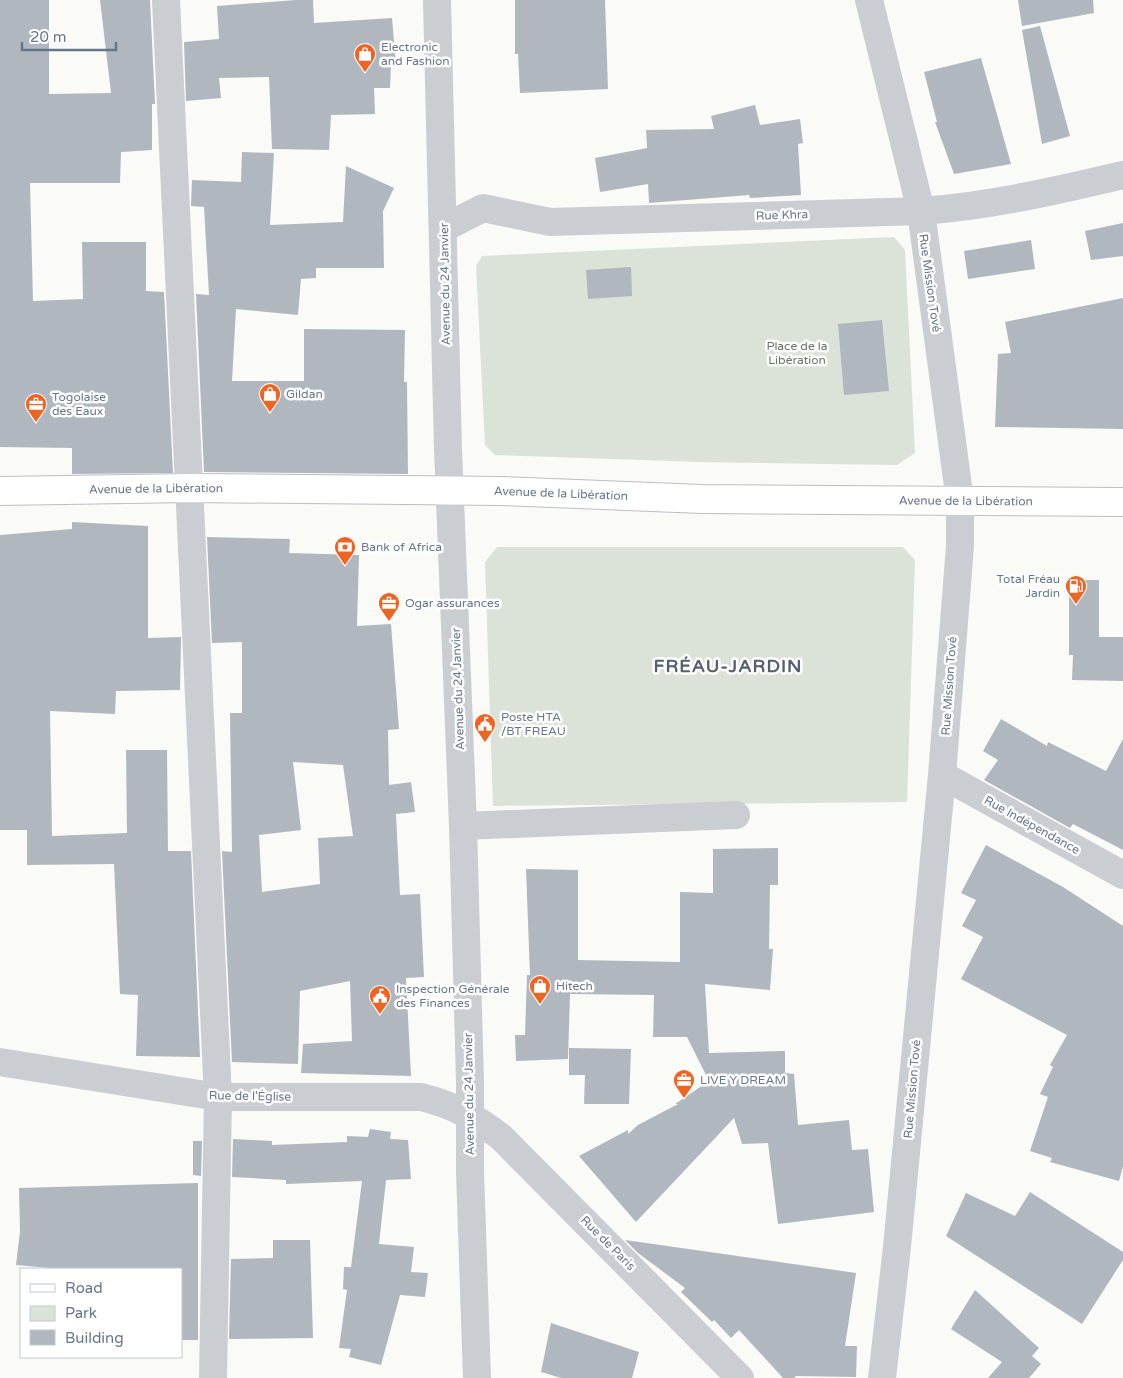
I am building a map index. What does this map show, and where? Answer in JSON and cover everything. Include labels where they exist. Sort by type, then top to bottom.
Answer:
[{"type":"main road","name":"Avenue de la Libération","points":[[0,490],[190,488],[450,490],[702,499],[1123,502]]},
{"type":"street","points":[[166,0],[218,1097],[213,1378]]},
{"type":"street","name":"Avenue du 24 Janvier","points":[[437,0],[450,490],[463,826],[477,1378]]},
{"type":"street","name":"Rue Mission Tové","points":[[869,0],[920,211],[960,501],[960,546],[942,775],[897,1247],[882,1378]]},
{"type":"street","name":"Rue Khra","points":[[444,228],[483,208],[550,222],[967,208],[1016,200],[1123,175]]},
{"type":"street","name":"Rue Indépendance","points":[[942,775],[1123,875]]},
{"type":"street","points":[[463,826],[736,815]]},
{"type":"street","name":"Rue de l'Église","points":[[0,1062],[218,1097],[421,1097],[446,1103],[470,1114]]},
{"type":"street","name":"Rue de Paris","points":[[470,1114],[501,1137],[740,1378]]},
{"type":"green space","name":"Place de la Libération","points":[[894,237],[905,250],[915,453],[897,465],[701,462],[495,455],[485,445],[476,266],[482,256]]},
{"type":"green space","points":[[497,547],[903,547],[915,560],[907,802],[493,806],[485,562]]},
{"type":"building","points":[[0,0],[49,0],[49,94],[111,93],[100,0],[150,0],[155,104],[152,104],[152,150],[121,152],[120,183],[30,183],[33,301],[83,299],[82,242],[146,242],[146,291],[164,292],[173,473],[72,474],[72,448],[0,447]]},
{"type":"building","points":[[313,0],[314,23],[392,18],[396,65],[391,65],[390,88],[374,88],[375,114],[331,115],[329,150],[272,149],[269,77],[219,78],[221,98],[186,101],[184,42],[219,39],[217,6]]},
{"type":"building","points":[[515,0],[605,0],[608,89],[520,93],[518,54],[515,54]]},
{"type":"building","points":[[1018,0],[1093,0],[1094,13],[1022,26]]},
{"type":"building","points":[[1040,26],[1070,136],[1042,144],[1022,30]]},
{"type":"building","points":[[981,58],[1011,164],[954,174],[935,122],[937,122],[924,72]]},
{"type":"building","points":[[755,105],[760,125],[800,119],[803,143],[798,144],[801,195],[750,198],[749,195],[649,203],[648,184],[600,192],[595,158],[647,148],[646,130],[714,129],[711,116]]},
{"type":"building","points":[[242,152],[274,153],[270,225],[343,222],[346,166],[394,188],[383,211],[384,268],[316,268],[316,278],[301,279],[298,315],[236,309],[232,381],[304,381],[304,329],[405,330],[404,382],[407,382],[408,474],[204,472],[196,294],[209,295],[204,207],[191,206],[192,180],[241,182]]},
{"type":"building","points":[[1123,223],[1123,256],[1091,260],[1085,231]]},
{"type":"building","points":[[1031,240],[1035,269],[968,279],[964,251]]},
{"type":"building","points":[[631,267],[632,296],[588,299],[586,270]]},
{"type":"building","points":[[1123,298],[1123,429],[995,427],[998,354],[1011,353],[1005,322]]},
{"type":"building","points":[[882,320],[889,391],[844,395],[838,324]]},
{"type":"building","points":[[72,522],[148,526],[148,638],[181,637],[180,690],[116,691],[115,714],[50,711],[52,836],[127,833],[126,750],[167,750],[168,851],[191,851],[200,1057],[136,1056],[138,995],[120,994],[114,864],[27,865],[27,830],[0,830],[0,535],[72,529]]},
{"type":"building","points":[[207,537],[290,539],[289,553],[359,555],[357,626],[391,624],[399,729],[388,730],[389,785],[411,782],[415,812],[396,814],[400,895],[420,894],[424,977],[406,978],[411,1076],[301,1073],[303,1044],[352,1041],[350,981],[300,991],[298,1064],[232,1062],[222,851],[232,852],[230,713],[242,713],[242,642],[212,643]],"holes":[[[293,762],[343,765],[353,836],[318,838],[320,884],[262,892],[259,835],[301,830]]]},
{"type":"building","points":[[1069,580],[1099,580],[1099,637],[1123,637],[1123,681],[1072,680],[1073,655],[1069,655]]},
{"type":"building","points":[[1001,719],[1047,746],[1048,742],[1106,771],[1123,739],[1123,850],[1073,824],[1070,828],[984,780],[998,760],[983,751]]},
{"type":"building","points":[[986,845],[1063,887],[1123,926],[1123,1166],[1119,1181],[1050,1162],[1052,1158],[1030,1151],[1048,1097],[1040,1094],[1053,1067],[1050,1065],[1067,1035],[961,979],[983,937],[962,926],[976,900],[961,893]]},
{"type":"building","points":[[778,848],[778,885],[770,885],[769,949],[773,949],[770,990],[705,984],[709,1053],[785,1051],[785,1073],[794,1074],[798,1125],[849,1120],[852,1150],[868,1149],[874,1212],[778,1224],[768,1143],[742,1144],[734,1118],[636,1222],[579,1156],[628,1130],[628,1134],[638,1125],[678,1104],[675,1104],[709,1081],[687,1037],[653,1037],[654,995],[570,994],[568,1059],[516,1061],[515,1035],[525,1035],[527,975],[530,975],[526,869],[578,870],[578,960],[680,962],[680,892],[713,893],[713,849]]},
{"type":"building","points":[[569,1048],[631,1049],[629,1104],[584,1104],[585,1075],[569,1075]]},
{"type":"building","points":[[370,1129],[391,1132],[390,1139],[408,1140],[411,1179],[386,1180],[379,1244],[414,1247],[411,1272],[428,1273],[425,1297],[400,1295],[381,1365],[349,1357],[351,1349],[339,1348],[347,1290],[343,1289],[344,1267],[351,1267],[362,1181],[286,1184],[286,1180],[232,1177],[233,1139],[272,1141],[272,1145],[347,1142],[347,1136],[368,1137]]},
{"type":"building","points":[[193,1141],[202,1141],[201,1176],[193,1175]]},
{"type":"building","points":[[198,1183],[198,1340],[182,1340],[182,1268],[50,1268],[16,1265],[20,1231],[19,1188]]},
{"type":"building","points":[[1030,1192],[1123,1252],[1123,1260],[1082,1324],[946,1236],[966,1193],[1015,1216]]},
{"type":"building","points":[[273,1240],[310,1240],[313,1338],[229,1339],[231,1259],[273,1258]]},
{"type":"building","points":[[625,1240],[856,1273],[845,1346],[857,1346],[856,1377],[796,1376],[794,1378],[783,1378],[739,1330],[731,1338],[714,1320],[712,1322],[681,1292],[685,1288],[638,1253]]},
{"type":"building","points":[[975,1290],[1039,1348],[1032,1356],[1041,1364],[1029,1378],[988,1378],[1002,1362],[951,1329]]},
{"type":"building","points":[[551,1323],[639,1352],[632,1378],[561,1378],[541,1372]]},
{"type":"place","name":"Electronic and Fashion","points":[[365,73]]},
{"type":"place","name":"Gildan","points":[[270,413]]},
{"type":"place","name":"Togolaise des Eaux","points":[[36,423]]},
{"type":"place","name":"Bank of Africa","points":[[345,566]]},
{"type":"place","name":"Total Fréau Jardin","points":[[1076,605]]},
{"type":"place","name":"Ogar assurances","points":[[389,622]]},
{"type":"place","name":"Poste HTA /BT FREAU","points":[[485,743]]},
{"type":"place","name":"Hitech","points":[[540,1005]]},
{"type":"place","name":"Inspection Générale des Finances","points":[[380,1015]]},
{"type":"place","name":"LIVE Y DREAM","points":[[684,1099]]},
{"type":"district","name":"FRÉAU-JARDIN","points":[[728,666]]}]
